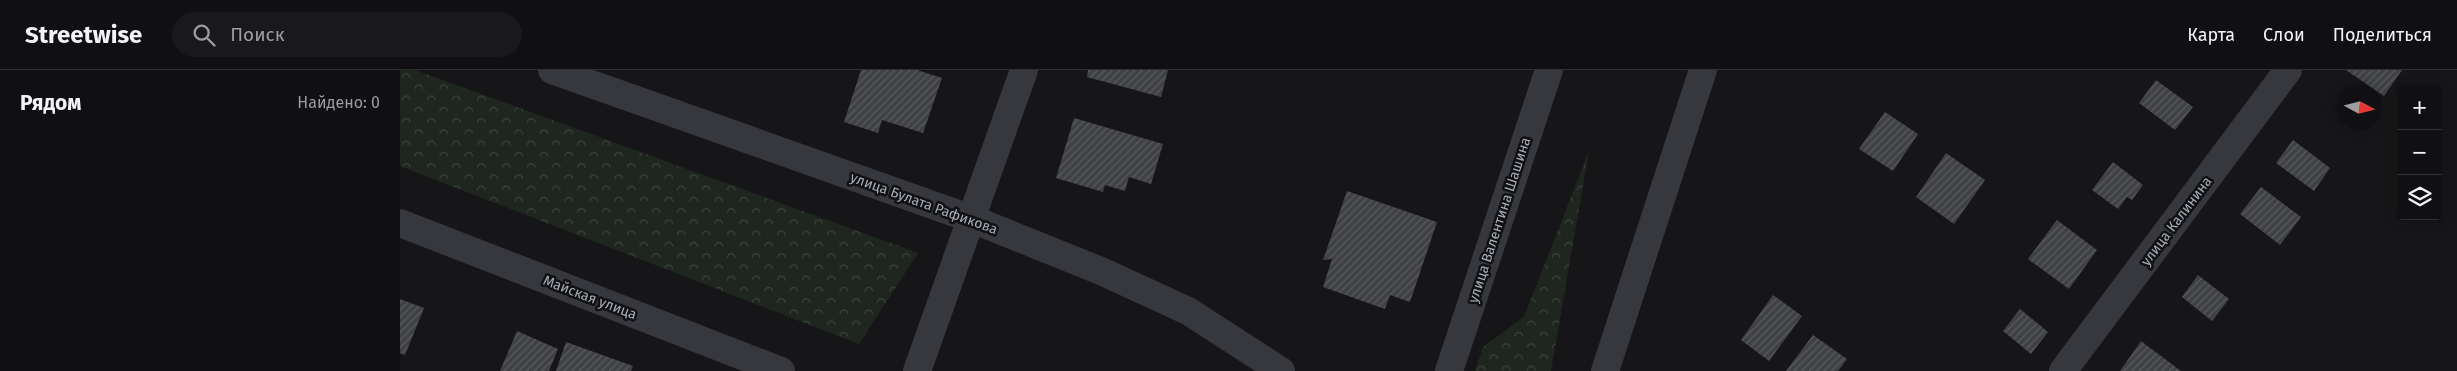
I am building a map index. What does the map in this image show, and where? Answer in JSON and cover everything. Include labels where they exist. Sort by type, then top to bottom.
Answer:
[{"type":"street","name":"улица Булата Рафикова","points":[[552,70],[972,219],[1101,271],[1188,311],[1280,371]]},
{"type":"street","points":[[917,371],[1024,70]]},
{"type":"street","name":"улица Валентина Шашина","points":[[1449,371],[1549,70]]},
{"type":"street","points":[[1605,371],[1703,70]]},
{"type":"street","name":"улица Калинина","points":[[2063,371],[2288,70]]},
{"type":"street","name":"Майская улица","points":[[400,223],[781,371]]},
{"type":"green space","points":[[400,70],[415,70],[918,253],[859,344],[400,166]]},
{"type":"green space","points":[[1589,151],[1551,371],[1475,371],[1483,347],[1524,317]]},
{"type":"building","points":[[861,70],[917,70],[942,78],[923,133],[882,120],[878,133],[844,122]]},
{"type":"building","points":[[1088,70],[1168,70],[1161,97],[1087,77]]},
{"type":"building","points":[[2346,70],[2402,70],[2384,96],[2382,95],[2382,85],[2368,85]]},
{"type":"building","points":[[2156,80],[2193,107],[2175,130],[2139,103]]},
{"type":"building","points":[[1885,112],[1918,134],[1893,171],[1859,149]]},
{"type":"building","points":[[1074,118],[1163,144],[1151,184],[1129,177],[1125,191],[1105,185],[1103,192],[1056,178]]},
{"type":"building","points":[[2293,140],[2330,168],[2314,191],[2276,163]]},
{"type":"building","points":[[1946,153],[1985,180],[1954,224],[1916,197]]},
{"type":"building","points":[[2113,162],[2143,185],[2132,200],[2127,197],[2118,209],[2092,190]]},
{"type":"building","points":[[2261,187],[2301,217],[2280,245],[2240,214]]},
{"type":"building","points":[[1347,191],[1437,222],[1410,302],[1390,295],[1385,309],[1323,287],[1332,259],[1323,260]]},
{"type":"building","points":[[2057,220],[2097,250],[2069,289],[2028,259]]},
{"type":"building","points":[[2198,275],[2229,299],[2212,321],[2182,297]]},
{"type":"building","points":[[1773,295],[1802,316],[1769,361],[1741,340]]},
{"type":"building","points":[[400,299],[424,308],[405,355],[400,353]]},
{"type":"building","points":[[2020,309],[2048,332],[2031,354],[2003,331]]},
{"type":"building","points":[[517,331],[558,349],[549,371],[500,371]]},
{"type":"building","points":[[1813,335],[1847,359],[1838,371],[1786,371]]},
{"type":"building","points":[[2141,341],[2181,371],[2120,371]]},
{"type":"building","points":[[566,342],[633,366],[631,371],[556,371]]}]
